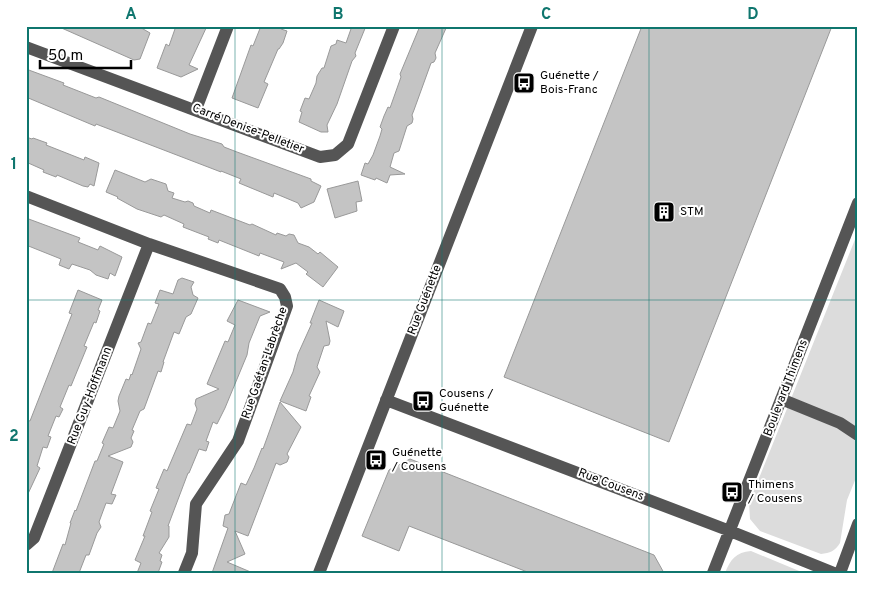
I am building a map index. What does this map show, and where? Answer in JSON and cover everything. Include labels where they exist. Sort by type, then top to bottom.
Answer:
[{"type":"street","points":[[196,109],[228,26]]},
{"type":"street","name":"Carré Denise-Pelletier","points":[[26,46],[320,157],[335,156],[348,144],[394,26]]},
{"type":"street","name":"Rue Guénette","points":[[319,573],[532,26]]},
{"type":"street","name":"Rue Gaétan-Labrèche","points":[[26,196],[149,244],[280,289],[285,297],[287,306],[238,442],[196,504],[193,546],[184,573]]},
{"type":"street","name":"Boulevard Thimens","points":[[713,573],[858,203]]},
{"type":"street","name":"Rue Guy-Hoffmann","points":[[26,545],[34,538],[149,244]]},
{"type":"street","points":[[781,399],[840,423],[858,435]]},
{"type":"street","name":"Rue Cousens","points":[[386,400],[730,531],[834,573]]},
{"type":"street","points":[[840,573],[858,524]]},
{"type":"shaded area","points":[[858,232],[858,473],[847,500],[840,543],[832,551],[821,554],[760,531],[750,519],[749,503]]},
{"type":"shaded area","points":[[751,551],[804,573],[725,573],[734,558],[741,553]]},
{"type":"building","points":[[57,26],[138,26],[150,33],[140,59],[134,60]]},
{"type":"building","points":[[176,26],[207,26],[189,65],[198,69],[181,77],[157,68],[166,44],[169,46]]},
{"type":"building","points":[[261,26],[283,26],[281,29],[287,31],[264,82],[268,84],[258,108],[232,98],[251,45],[253,46]]},
{"type":"building","points":[[352,26],[366,26],[355,53],[356,56],[352,61],[337,104],[327,125],[328,132],[321,132],[299,122],[302,112],[300,111],[305,98],[309,99],[317,76],[322,68],[324,68],[331,46],[336,44],[337,40],[346,43]]},
{"type":"building","points":[[420,26],[447,26],[412,115],[412,123],[407,126],[399,151],[394,153],[390,167],[405,174],[390,175],[387,183],[376,178],[375,180],[361,175],[365,163],[368,164],[373,155],[382,129],[380,127],[384,116],[388,107],[390,108],[401,77],[400,74]]},
{"type":"building","name":"STM","points":[[642,26],[832,26],[669,442],[504,377]]},
{"type":"building","points":[[26,69],[64,83],[63,85],[96,98],[99,97],[190,134],[222,144],[224,147],[311,179],[311,181],[321,186],[314,202],[301,208],[298,203],[274,193],[273,197],[239,183],[241,179],[96,124],[95,126],[26,97]]},
{"type":"building","points":[[26,137],[47,143],[46,145],[84,160],[85,157],[99,163],[94,186],[90,184],[88,187],[83,186],[57,175],[56,177],[26,162]]},
{"type":"building","points":[[115,170],[145,182],[151,179],[166,184],[168,191],[174,193],[172,198],[185,202],[188,201],[193,203],[194,206],[210,213],[211,210],[250,225],[252,224],[276,235],[277,233],[286,236],[289,234],[294,235],[298,243],[309,247],[318,254],[320,252],[338,267],[323,287],[306,274],[308,272],[296,263],[281,269],[284,262],[260,253],[259,256],[219,240],[218,243],[208,239],[209,237],[183,227],[184,224],[164,215],[161,217],[137,209],[106,192]]},
{"type":"building","points":[[358,181],[362,201],[356,202],[357,211],[335,218],[327,189]]},
{"type":"building","points":[[26,218],[80,238],[78,242],[98,250],[100,246],[122,257],[115,276],[110,273],[108,279],[72,264],[69,269],[59,265],[61,259],[26,245]]},
{"type":"building","points":[[182,278],[194,282],[191,287],[193,295],[198,298],[191,314],[186,317],[179,334],[174,332],[161,372],[158,371],[144,409],[140,411],[132,430],[134,431],[131,438],[133,442],[131,447],[108,456],[123,462],[111,494],[116,495],[112,504],[106,503],[99,522],[101,527],[79,573],[52,573],[63,544],[65,545],[75,510],[104,444],[102,443],[109,427],[113,428],[120,411],[119,396],[126,379],[129,380],[132,375],[141,349],[138,343],[141,342],[148,323],[151,324],[159,304],[155,303],[160,290],[173,294],[178,280]]},
{"type":"building","points":[[78,290],[102,300],[98,310],[100,311],[84,346],[87,347],[71,386],[69,385],[60,407],[63,409],[59,417],[56,416],[48,436],[51,437],[47,448],[43,447],[37,466],[40,468],[26,498],[26,420],[30,421],[72,314],[69,313]]},
{"type":"building","points":[[238,300],[270,312],[260,316],[249,343],[247,355],[225,408],[217,424],[213,422],[206,441],[209,442],[206,451],[199,449],[188,473],[168,526],[169,537],[159,553],[162,555],[160,561],[162,562],[158,573],[137,573],[141,563],[135,560],[145,536],[143,536],[152,512],[150,511],[159,489],[156,488],[164,469],[167,471],[187,424],[191,425],[197,409],[196,399],[219,389],[207,384],[225,341],[228,342],[235,325],[227,321]]},
{"type":"building","points":[[319,300],[344,311],[338,327],[326,321],[330,341],[329,345],[324,346],[317,367],[320,372],[309,396],[311,397],[306,411],[280,401],[312,323],[310,323]]},
{"type":"building","points":[[280,402],[301,427],[287,454],[289,457],[287,462],[280,465],[276,463],[248,536],[235,531],[245,554],[227,562],[253,573],[212,573],[228,528],[223,526],[225,515],[229,514],[241,483],[246,485],[263,449]]},
{"type":"building","points":[[410,459],[654,555],[664,573],[530,573],[409,526],[399,551],[362,536],[389,470]]},
{"type":"place","name":"Guénette / Bois-Franc","points":[[524,83]]},
{"type":"place","name":"STM","points":[[664,212]]},
{"type":"place","name":"Cousens / Guénette","points":[[423,401]]},
{"type":"place","name":"Guénette / Cousens","points":[[376,460]]},
{"type":"place","name":"Thimens / Cousens","points":[[732,492]]}]
